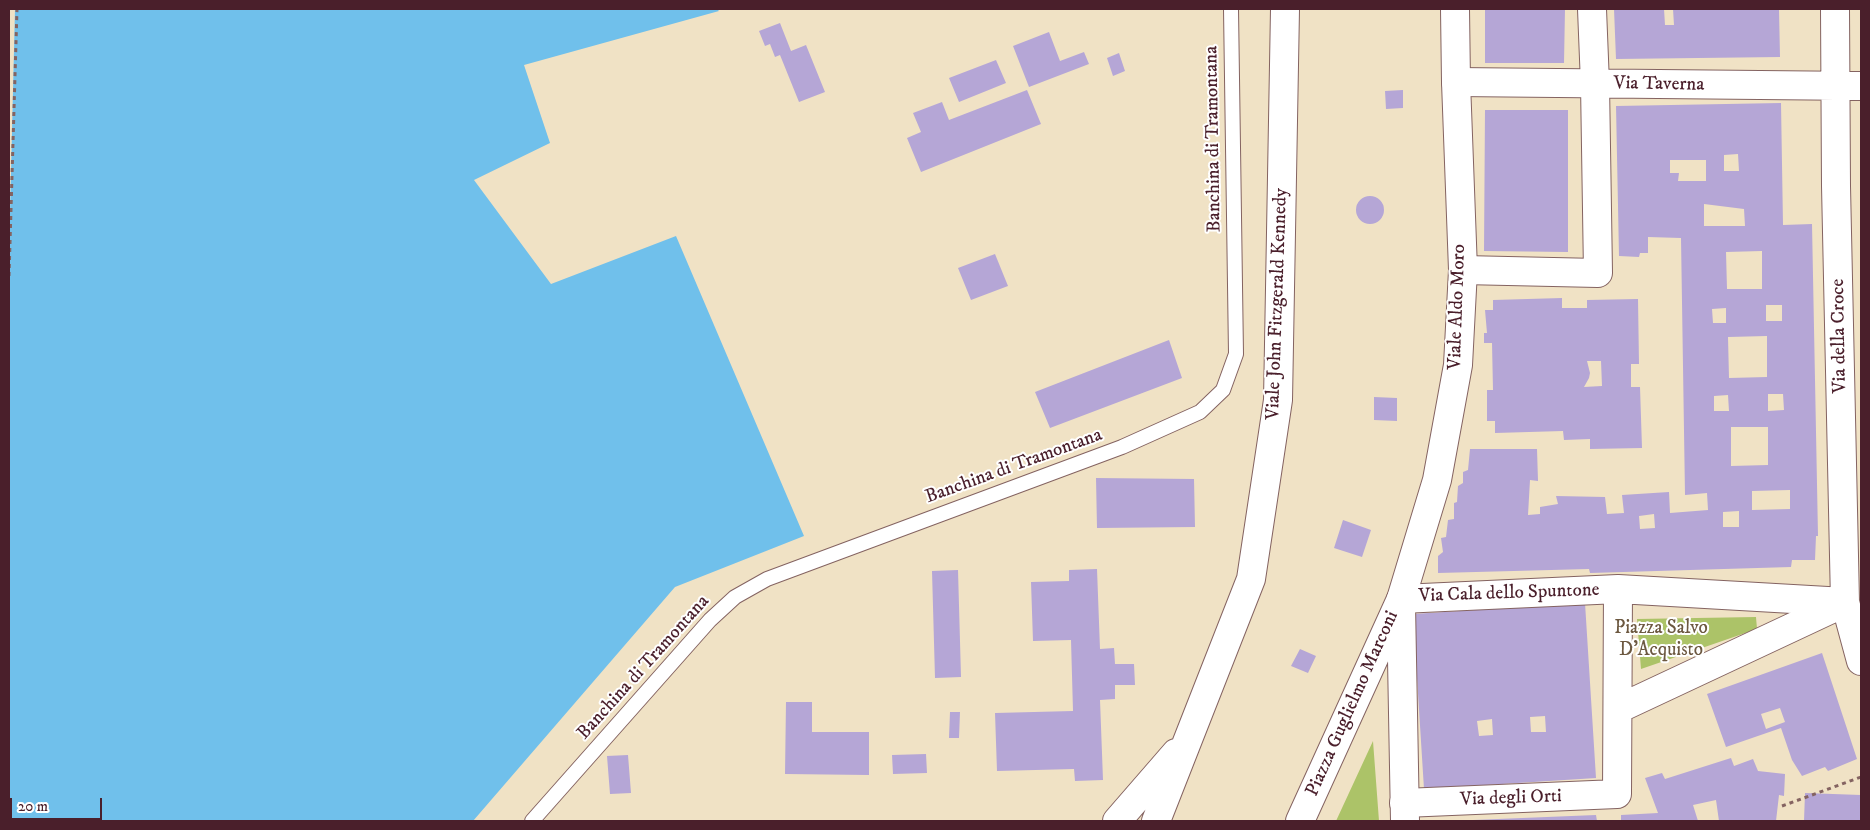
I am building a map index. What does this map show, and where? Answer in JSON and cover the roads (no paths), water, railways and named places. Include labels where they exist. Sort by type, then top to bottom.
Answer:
[{"type":"street","name":"Viale John Fitzgerald Kennedy","points":[[1190,736],[1251,579],[1278,400],[1285,9]]},
{"type":"street","name":"Viale Aldo Moro","points":[[1401,599],[1437,480],[1458,365],[1463,270],[1455,9]]},
{"type":"street","points":[[1463,270],[1598,274],[1592,9]]},
{"type":"street","name":"Via della Croce","points":[[1835,9],[1848,86],[1845,602],[1861,661]]},
{"type":"street","name":"Via Taverna","points":[[1456,82],[1848,86]]},
{"type":"street","points":[[1618,590],[1845,602],[1618,710],[1618,590]]},
{"type":"street","name":"Via Cala dello Spuntone","points":[[1401,599],[1618,590]]},
{"type":"street","name":"Piazza Guglielmo Marconi","points":[[1401,599],[1405,812]]},
{"type":"street","name":"Piazza Guglielmo Marconi","points":[[1300,821],[1401,599]]},
{"type":"street","name":"Via degli Orti","points":[[1405,812],[1617,794],[1618,710]]},
{"type":"street","points":[[1117,821],[1190,736]]},
{"type":"street","points":[[1156,821],[1190,736]]},
{"type":"lane","name":"Banchina di Tramontana","points":[[532,821],[710,620],[734,597],[767,579],[1122,447],[1200,412],[1223,390],[1236,354],[1231,9]]},
{"type":"water","points":[[15,9],[717,9],[719,11],[524,65],[550,143],[474,180],[551,284],[676,236],[804,536],[675,587],[473,821],[9,821],[9,254]]},
{"type":"park label","name":"Piazza Salvo D'Acquisto","points":[[1661,640]]}]
